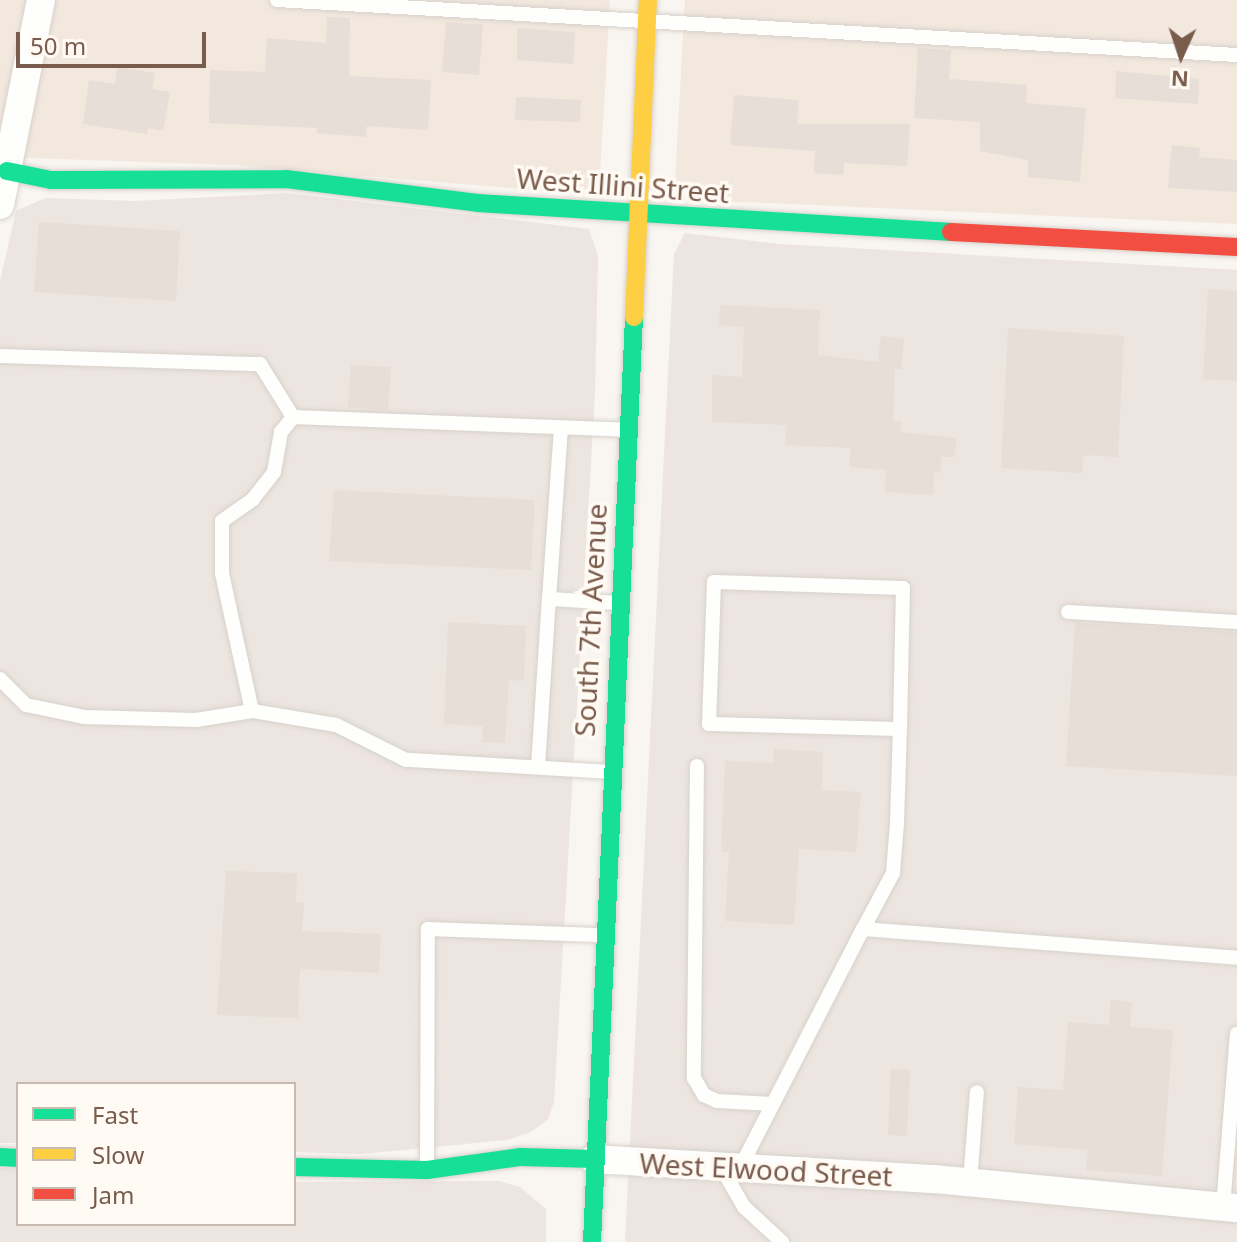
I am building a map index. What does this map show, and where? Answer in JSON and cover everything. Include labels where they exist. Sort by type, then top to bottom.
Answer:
[{"type":"street","points":[[0,205],[41,0]]},
{"type":"street","name":"South 7th Avenue","points":[[592,1242],[648,0]]},
{"type":"street","name":"West Illini Street","points":[[7,171],[51,180],[286,179],[478,203],[638,215],[1237,247]]},
{"type":"street","name":"West Elwood Street","points":[[296,1167],[427,1170],[521,1157],[594,1159],[970,1182],[1230,1207]]},
{"type":"lane","points":[[277,0],[1237,55]]},
{"type":"lane","points":[[0,356],[260,364],[293,417]]},
{"type":"lane","points":[[293,417],[627,430]]},
{"type":"lane","points":[[252,711],[222,573],[222,521],[253,499],[274,472],[281,432],[293,417]]},
{"type":"lane","points":[[538,767],[561,428]]},
{"type":"lane","points":[[782,1242],[744,1207],[731,1167],[773,1104],[893,873],[900,729],[903,588],[714,582],[709,724],[900,729]]},
{"type":"lane","points":[[549,599],[619,603]]},
{"type":"lane","points":[[1068,612],[1237,622]]},
{"type":"lane","points":[[0,679],[26,705],[84,717],[196,720],[252,711],[336,725],[406,760],[611,772]]},
{"type":"lane","points":[[697,766],[694,1078],[704,1095],[717,1101],[773,1104]]},
{"type":"lane","points":[[427,1170],[428,929],[604,935]]},
{"type":"lane","points":[[863,929],[1237,958]]},
{"type":"lane","points":[[1230,1207],[1237,1034]]},
{"type":"lane","points":[[970,1182],[977,1092]]},
{"type":"shaded area","points":[[0,0],[610,0],[600,176],[594,187],[570,193],[232,165],[0,157]]},
{"type":"shaded area","points":[[685,0],[1237,0],[1237,224],[698,200],[675,181]]},
{"type":"shaded area","points":[[287,193],[589,229],[598,256],[595,393],[554,1102],[548,1119],[531,1132],[507,1140],[361,1154],[296,1152],[296,1082],[16,1082],[16,1143],[0,1143],[0,281],[16,211],[45,198],[135,201]]},
{"type":"shaded area","points":[[685,233],[780,244],[1237,270],[1237,1242],[625,1242],[674,254]]},
{"type":"shaded area","points":[[0,1168],[16,1169],[16,1226],[296,1226],[296,1182],[499,1181],[520,1187],[546,1209],[546,1242],[0,1242]]},
{"type":"building","points":[[327,17],[350,18],[349,76],[431,80],[428,130],[367,126],[366,137],[316,133],[317,128],[209,123],[210,70],[265,72],[267,38],[326,43]]},
{"type":"building","points":[[446,22],[483,25],[479,75],[442,72]]},
{"type":"building","points":[[517,28],[575,32],[573,64],[517,60]]},
{"type":"building","points":[[918,48],[951,50],[949,79],[1027,85],[1026,103],[1086,108],[1080,182],[1028,177],[1028,160],[980,151],[980,122],[914,118]]},
{"type":"building","points":[[117,67],[155,73],[152,89],[170,92],[163,131],[148,128],[147,134],[83,124],[89,80],[115,84]]},
{"type":"building","points":[[1116,71],[1199,79],[1198,104],[1115,98]]},
{"type":"building","points":[[734,95],[799,100],[797,124],[910,124],[907,166],[844,163],[843,175],[814,173],[815,151],[730,145]]},
{"type":"building","points":[[516,97],[581,100],[580,122],[515,120]]},
{"type":"building","points":[[1172,145],[1200,148],[1199,157],[1237,160],[1237,192],[1168,188]]},
{"type":"building","points":[[39,222],[180,231],[176,301],[34,292]]},
{"type":"building","points":[[1208,289],[1237,291],[1237,381],[1203,379]]},
{"type":"building","points":[[720,305],[820,310],[818,355],[878,362],[881,336],[904,339],[901,369],[895,369],[893,421],[901,421],[901,432],[956,438],[955,457],[941,457],[941,472],[934,473],[933,495],[885,492],[886,470],[849,467],[851,448],[785,445],[787,425],[712,422],[712,375],[742,377],[744,327],[719,325]]},
{"type":"building","points":[[1008,328],[1124,336],[1118,457],[1084,455],[1082,473],[1001,468]]},
{"type":"building","points":[[351,365],[391,367],[388,410],[348,407]]},
{"type":"building","points":[[334,490],[535,500],[531,570],[329,561]]},
{"type":"building","points":[[448,622],[526,626],[524,681],[509,680],[505,743],[482,742],[483,726],[444,724]]},
{"type":"building","points":[[1075,623],[1237,632],[1237,776],[1066,766]]},
{"type":"building","points":[[774,749],[823,752],[822,790],[861,792],[856,852],[799,849],[794,925],[725,921],[729,852],[721,851],[725,761],[773,763]]},
{"type":"building","points":[[226,871],[297,873],[296,902],[304,903],[302,931],[381,934],[379,973],[300,969],[298,1018],[217,1015]]},
{"type":"building","points":[[1111,1000],[1132,1002],[1130,1027],[1173,1030],[1162,1176],[1086,1170],[1088,1150],[1014,1144],[1018,1087],[1063,1090],[1068,1022],[1109,1025]]},
{"type":"building","points":[[891,1069],[910,1070],[907,1136],[888,1135]]},
{"type":"traffic: fast","points":[[7,171],[51,180],[286,179],[478,203],[951,232]]},
{"type":"traffic: fast","points":[[592,1242],[634,317]]},
{"type":"traffic: fast","points":[[0,1157],[16,1158]]},
{"type":"traffic: fast","points":[[296,1167],[427,1170],[521,1157],[594,1159]]},
{"type":"traffic: slow","points":[[634,317],[648,0]]},
{"type":"traffic: jam","points":[[951,232],[1237,247]]}]
